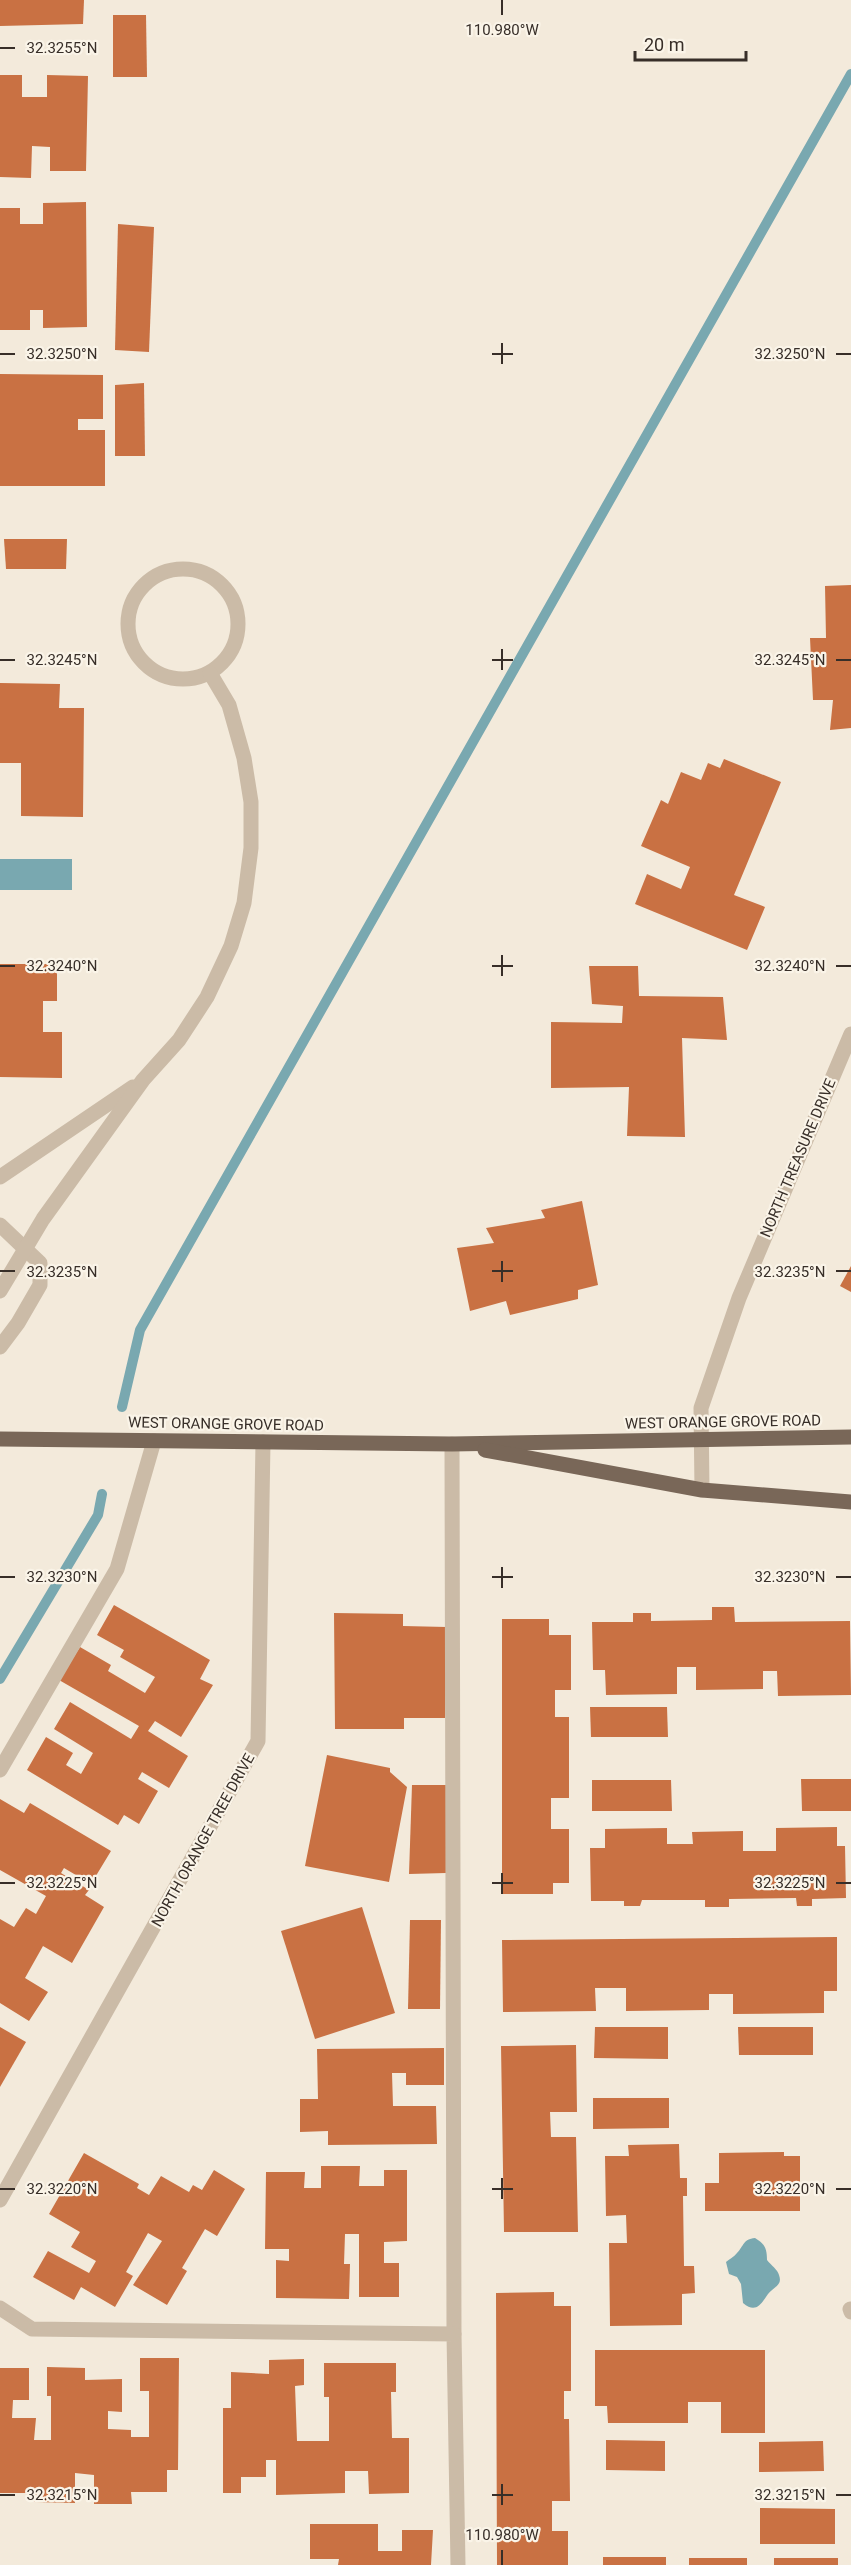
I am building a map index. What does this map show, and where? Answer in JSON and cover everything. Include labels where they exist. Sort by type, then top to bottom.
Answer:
[{"type":"main road","name":"WEST ORANGE GROVE ROAD","points":[[0,1439],[452,1444],[851,1437]]},
{"type":"main road","name":"WEST ORANGE GROVE ROAD","points":[[452,1444],[702,1490],[851,1502]]},
{"type":"street","points":[[185,568],[203,572],[218,581],[230,594],[237,611],[238,629],[234,646],[224,662],[210,673],[192,679],[174,679],[156,673],[141,662],[131,646],[127,627],[128,609],[137,592],[150,579],[167,570],[185,568]]},
{"type":"street","points":[[0,1291],[43,1219],[143,1080],[179,1040],[207,997],[231,946],[244,903],[251,848],[251,802],[244,758],[229,705],[210,673]]},
{"type":"street","name":"NORTH TREASURE DRIVE","points":[[702,1490],[701,1408],[739,1298],[851,1034]]},
{"type":"street","points":[[0,1177],[143,1080]]},
{"type":"street","points":[[0,1225],[40,1263],[40,1286],[18,1323],[0,1347]]},
{"type":"street","points":[[0,1770],[117,1569],[154,1442]]},
{"type":"street","name":"NORTH ORANGE TREE DRIVE","points":[[0,2200],[258,1741],[263,1442]]},
{"type":"street","points":[[452,1444],[454,2334],[458,2565]]},
{"type":"street","points":[[0,2308],[32,2329],[454,2334]]},
{"type":"water","points":[[0,859],[72,859],[72,890],[0,890]]},
{"type":"water","points":[[755,2238],[765,2247],[767,2260],[777,2271],[780,2282],[758,2306],[751,2308],[743,2303],[741,2284],[737,2277],[729,2274],[726,2262],[746,2241]]},
{"type":"building","points":[[0,0],[84,0],[83,24],[0,26]]},
{"type":"building","points":[[113,15],[146,15],[147,77],[113,77]]},
{"type":"building","points":[[0,75],[22,75],[22,97],[47,97],[47,75],[88,76],[86,171],[50,171],[50,147],[32,146],[31,178],[0,177]]},
{"type":"building","points":[[86,202],[87,327],[43,328],[43,310],[30,310],[30,330],[0,330],[0,208],[20,208],[20,224],[43,224],[43,203]]},
{"type":"building","points":[[118,224],[154,227],[149,352],[115,350]]},
{"type":"building","points":[[0,374],[103,375],[103,419],[78,419],[78,430],[105,430],[105,486],[0,486]]},
{"type":"building","points":[[144,383],[145,456],[115,456],[115,385]]},
{"type":"building","points":[[4,539],[67,539],[66,569],[6,569]]},
{"type":"building","points":[[851,585],[851,728],[830,730],[833,700],[813,700],[810,638],[826,638],[825,586]]},
{"type":"building","points":[[0,683],[60,684],[59,708],[84,708],[83,817],[21,816],[21,763],[0,763]]},
{"type":"building","points":[[724,759],[781,782],[734,895],[765,907],[747,950],[635,904],[647,874],[681,889],[690,867],[641,846],[661,800],[668,804],[681,772],[701,780],[708,763],[720,768]]},
{"type":"building","points":[[0,964],[57,964],[57,1001],[43,1001],[43,1032],[62,1032],[62,1078],[0,1077]]},
{"type":"building","points":[[589,966],[638,966],[639,996],[723,997],[727,1040],[682,1038],[685,1137],[627,1136],[629,1087],[551,1088],[551,1022],[622,1023],[623,1006],[592,1004]]},
{"type":"building","points":[[582,1201],[598,1285],[578,1290],[578,1299],[510,1315],[506,1301],[470,1311],[457,1248],[494,1243],[486,1228],[545,1218],[541,1210]]},
{"type":"building","points":[[851,1266],[851,1292],[840,1286]]},
{"type":"building","points":[[114,1605],[210,1660],[200,1679],[213,1685],[181,1737],[155,1721],[148,1731],[188,1756],[169,1788],[142,1772],[138,1779],[158,1791],[139,1824],[124,1815],[118,1825],[27,1770],[46,1737],[73,1753],[66,1765],[81,1774],[93,1753],[54,1729],[70,1702],[131,1739],[139,1726],[59,1680],[80,1647],[111,1665],[108,1671],[145,1693],[155,1677],[120,1657],[124,1650],[97,1635]]},
{"type":"building","points":[[712,1607],[734,1607],[735,1622],[850,1621],[851,1695],[778,1696],[777,1671],[763,1671],[763,1689],[696,1690],[696,1667],[677,1667],[677,1694],[606,1695],[605,1670],[593,1670],[592,1622],[633,1622],[633,1613],[651,1613],[651,1621],[712,1620]]},
{"type":"building","points":[[334,1613],[403,1614],[403,1626],[447,1627],[445,1718],[404,1718],[404,1729],[335,1729]]},
{"type":"building","points":[[502,1619],[549,1619],[549,1635],[571,1635],[571,1690],[555,1690],[555,1717],[569,1717],[569,1798],[551,1798],[551,1829],[569,1829],[569,1883],[553,1883],[553,1894],[502,1894]]},
{"type":"building","points":[[590,1707],[667,1707],[668,1737],[591,1737]]},
{"type":"building","points":[[327,1755],[390,1768],[390,1772],[407,1787],[389,1882],[305,1866]]},
{"type":"building","points":[[801,1779],[851,1779],[851,1811],[802,1811]]},
{"type":"building","points":[[592,1780],[671,1780],[672,1811],[592,1811]]},
{"type":"building","points":[[412,1785],[448,1785],[446,1873],[409,1874]]},
{"type":"building","points":[[0,1799],[24,1813],[30,1803],[111,1851],[91,1884],[64,1868],[61,1873],[89,1890],[85,1895],[104,1907],[72,1963],[43,1946],[25,1978],[48,1992],[29,2021],[0,2003],[0,1919],[14,1927],[26,1908],[36,1914],[46,1896],[0,1870]]},
{"type":"building","points":[[837,1827],[837,1846],[845,1846],[846,1898],[812,1899],[812,1906],[797,1906],[796,1898],[729,1899],[729,1907],[705,1907],[705,1900],[642,1900],[640,1906],[624,1906],[624,1901],[591,1901],[590,1848],[605,1848],[605,1829],[667,1828],[667,1844],[693,1844],[692,1832],[743,1831],[743,1851],[776,1851],[776,1828]]},
{"type":"building","points":[[362,1907],[395,2013],[315,2039],[281,1931]]},
{"type":"building","points":[[410,1920],[441,1920],[440,2009],[408,2009]]},
{"type":"building","points":[[837,1937],[837,1991],[824,1991],[824,2013],[733,2014],[733,1994],[709,1994],[709,2010],[626,2011],[626,1988],[595,1988],[596,2011],[503,2012],[502,1940]]},
{"type":"building","points":[[0,2027],[26,2042],[0,2087]]},
{"type":"building","points":[[595,2027],[668,2027],[668,2059],[594,2058]]},
{"type":"building","points":[[738,2027],[813,2027],[813,2055],[739,2055]]},
{"type":"building","points":[[576,2045],[577,2112],[550,2112],[551,2137],[576,2137],[578,2232],[504,2232],[501,2046]]},
{"type":"building","points":[[444,2048],[444,2085],[406,2085],[406,2073],[392,2073],[393,2106],[436,2106],[437,2144],[328,2145],[328,2131],[300,2132],[300,2099],[318,2099],[317,2049]]},
{"type":"building","points":[[593,2098],[669,2098],[669,2128],[593,2129]]},
{"type":"building","points":[[679,2144],[680,2178],[687,2178],[687,2196],[683,2196],[684,2266],[694,2266],[695,2293],[682,2294],[682,2325],[610,2326],[609,2243],[627,2243],[626,2215],[606,2216],[605,2156],[629,2156],[628,2145]]},
{"type":"building","points":[[784,2152],[784,2156],[800,2156],[800,2211],[705,2211],[705,2183],[719,2183],[719,2153]]},
{"type":"building","points":[[84,2153],[139,2184],[137,2188],[149,2195],[161,2176],[189,2192],[193,2185],[202,2190],[214,2170],[245,2189],[217,2236],[205,2229],[182,2268],[187,2271],[167,2305],[133,2285],[162,2241],[148,2233],[126,2272],[133,2276],[115,2307],[81,2287],[74,2300],[33,2277],[48,2251],[89,2273],[96,2261],[71,2247],[80,2232],[49,2214]]},
{"type":"building","points":[[321,2166],[360,2166],[359,2186],[384,2186],[384,2170],[407,2170],[407,2241],[384,2242],[384,2263],[399,2263],[399,2297],[359,2297],[359,2234],[345,2234],[344,2264],[350,2264],[349,2299],[276,2298],[276,2260],[289,2261],[289,2249],[265,2249],[266,2172],[305,2172],[304,2188],[321,2188]]},
{"type":"building","points":[[554,2292],[554,2306],[571,2306],[571,2391],[564,2391],[564,2419],[569,2419],[570,2501],[552,2501],[552,2531],[568,2531],[568,2565],[497,2565],[496,2293]]},
{"type":"building","points":[[595,2350],[765,2350],[765,2433],[721,2433],[721,2402],[688,2402],[688,2423],[608,2423],[607,2406],[595,2406]]},
{"type":"building","points":[[140,2358],[179,2358],[178,2470],[167,2470],[167,2492],[131,2492],[132,2504],[94,2504],[94,2475],[75,2473],[75,2503],[34,2502],[34,2493],[0,2493],[0,2368],[29,2368],[29,2400],[13,2400],[12,2418],[36,2418],[34,2440],[51,2440],[51,2396],[47,2396],[47,2367],[85,2368],[85,2380],[122,2379],[122,2412],[108,2411],[108,2429],[131,2430],[131,2437],[149,2437],[149,2391],[140,2391]]},
{"type":"building","points":[[304,2359],[304,2385],[295,2386],[297,2441],[329,2441],[329,2397],[324,2397],[324,2363],[396,2363],[396,2392],[391,2392],[392,2438],[409,2438],[409,2493],[369,2494],[368,2471],[345,2471],[345,2493],[276,2495],[276,2460],[266,2460],[266,2477],[241,2477],[241,2493],[223,2493],[223,2408],[231,2408],[231,2372],[269,2374],[269,2360]]},
{"type":"building","points":[[606,2440],[665,2441],[665,2471],[606,2470]]},
{"type":"building","points":[[823,2441],[824,2471],[759,2472],[759,2442]]},
{"type":"building","points":[[760,2508],[835,2509],[835,2544],[760,2544]]},
{"type":"building","points":[[310,2524],[378,2524],[378,2551],[402,2551],[402,2530],[433,2530],[431,2565],[338,2565],[339,2559],[310,2559]]},
{"type":"building","points":[[603,2557],[666,2557],[666,2565],[603,2565]]},
{"type":"building","points":[[689,2558],[747,2558],[747,2565],[689,2565]]},
{"type":"building","points":[[774,2558],[838,2558],[838,2565],[774,2565]]},
{"type":"waterway","points":[[122,1407],[140,1330],[851,74]]},
{"type":"waterway","points":[[0,1679],[98,1515],[102,1494]]}]
